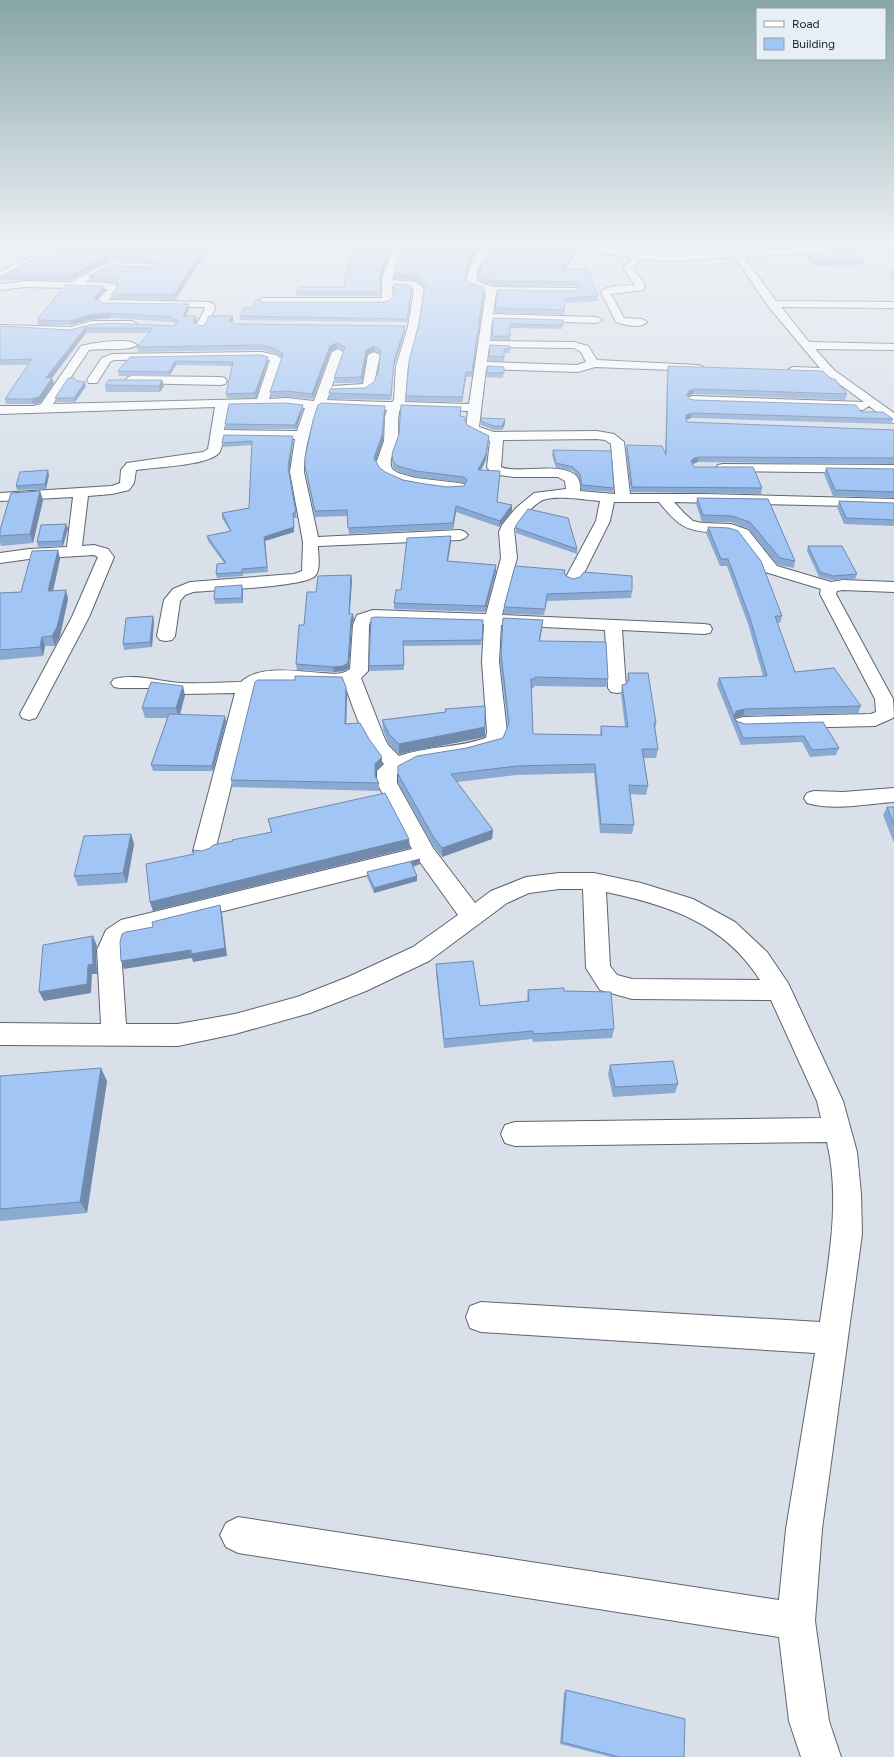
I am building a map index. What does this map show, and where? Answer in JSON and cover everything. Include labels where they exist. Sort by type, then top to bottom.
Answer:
[{"type":"street","points":[[0,328],[71,330],[92,324],[141,325]]},
{"type":"street","points":[[410,324],[402,366],[400,400],[393,409],[391,443],[383,463],[385,470],[394,478],[459,487]]},
{"type":"street","points":[[487,324],[474,408],[472,427],[475,431],[494,436],[598,435],[609,437],[617,442],[623,498]]},
{"type":"street","points":[[789,324],[817,359],[830,372],[894,419]]},
{"type":"street","points":[[483,344],[582,347],[587,350],[591,361],[594,363]]},
{"type":"street","points":[[42,408],[46,405],[85,348],[90,346],[160,345]]},
{"type":"street","points":[[806,345],[894,347]]},
{"type":"street","points":[[166,636],[172,600],[179,592],[190,587],[294,579],[306,576],[310,572],[311,542],[297,472],[297,460],[302,435],[310,408],[317,404],[338,352]]},
{"type":"street","points":[[63,381],[99,380],[106,360],[112,357],[246,355],[272,357],[276,359],[262,403]]},
{"type":"street","points":[[324,388],[366,388],[368,385],[374,355]]},
{"type":"street","points":[[817,359],[832,359]]},
{"type":"street","points":[[480,365],[578,369],[594,363],[709,368]]},
{"type":"street","points":[[778,370],[830,372]]},
{"type":"street","points":[[119,380],[221,381]]},
{"type":"street","points":[[693,400],[876,406]]},
{"type":"street","points":[[0,410],[292,402],[474,408]]},
{"type":"street","points":[[0,497],[112,490],[124,487],[127,483],[128,470],[132,466],[199,458],[208,455],[214,450],[222,405]]},
{"type":"street","points":[[217,434],[302,435]]},
{"type":"street","points":[[494,436],[497,440],[494,466],[497,471],[506,474],[558,473],[568,475],[572,480],[574,490],[571,494]]},
{"type":"street","points":[[706,468],[894,469]]},
{"type":"street","points":[[74,551],[81,492]]},
{"type":"street","points":[[472,916],[425,853],[387,783],[387,771],[395,764],[419,757],[481,748],[494,742],[497,732],[490,652],[493,620],[509,558],[510,546],[506,533],[511,522],[539,496],[571,494],[607,498],[784,499],[894,503]]},
{"type":"street","points":[[573,579],[603,521],[607,498]]},
{"type":"street","points":[[662,498],[683,522],[691,526],[701,528],[726,528],[736,530],[744,534],[764,563],[772,569],[830,588],[843,585],[894,587]]},
{"type":"street","points":[[311,542],[460,535]]},
{"type":"street","points":[[0,558],[29,554],[74,551],[98,551],[103,552],[106,557],[97,584],[29,714]]},
{"type":"street","points":[[743,723],[875,720],[886,714],[884,699],[828,594],[830,588]]},
{"type":"street","points":[[204,851],[246,687],[253,680],[268,676],[334,679],[350,677],[359,670],[361,625],[363,619],[373,615],[384,615],[704,629]]},
{"type":"street","points":[[614,625],[617,688]]},
{"type":"street","points":[[350,677],[374,737],[381,749],[395,764]]},
{"type":"street","points":[[120,683],[147,683],[183,689],[246,687]]},
{"type":"street","points":[[814,798],[843,799],[894,794]]},
{"type":"street","points":[[114,1034],[109,950],[114,936],[129,926],[425,853]]},
{"type":"street","points":[[0,1034],[178,1035],[235,1024],[302,1006],[358,984],[421,954],[499,897],[526,885],[559,881],[594,881],[642,890],[685,905],[727,928],[759,959],[779,990],[830,1101],[843,1152],[847,1194],[847,1234],[804,1529],[796,1621],[809,1721],[822,1757]]},
{"type":"street","points":[[594,881],[598,968],[609,983],[632,989],[779,990]]},
{"type":"street","points":[[515,1134],[837,1130]]},
{"type":"street","points":[[481,1317],[833,1338]]},
{"type":"street","points":[[238,1535],[796,1621]]},
{"type":"building","points":[[100,324],[172,326],[176,324],[196,324],[200,326],[205,324],[235,324],[405,326],[394,361],[391,395],[329,393],[330,389],[365,388],[374,382],[378,372],[381,350],[374,346],[366,350],[361,377],[334,378],[345,347],[337,343],[330,346],[312,394],[287,391],[270,392],[283,354],[276,349],[261,345],[137,347],[153,328],[85,328],[46,378],[52,378],[39,397],[31,399],[5,399],[32,359],[0,360],[0,326],[70,330]]},
{"type":"building","points":[[419,324],[479,324],[472,372],[466,372],[462,397],[406,396],[409,361]]},
{"type":"building","points":[[493,324],[563,324],[510,324],[510,336],[492,336]]},
{"type":"building","points":[[490,345],[510,346],[510,349],[504,349],[504,357],[489,356]]},
{"type":"building","points":[[261,355],[268,357],[255,393],[226,394],[233,362],[175,361],[169,372],[118,371],[130,357]]},
{"type":"building","points":[[487,366],[504,367],[504,373],[487,373]]},
{"type":"building","points":[[668,366],[823,371],[831,379],[835,379],[847,394],[694,389],[689,391],[687,395],[690,399],[694,400],[856,405],[861,412],[883,412],[893,419],[692,413],[686,415],[686,422],[894,430],[894,458],[699,457],[694,458],[691,461],[694,467],[753,467],[762,488],[632,487],[627,445],[662,446],[666,455]]},
{"type":"building","points":[[68,378],[74,378],[77,381],[85,382],[74,398],[55,398]]},
{"type":"building","points":[[109,380],[162,380],[159,386],[105,385]]},
{"type":"building","points":[[286,403],[303,405],[295,425],[225,424],[229,404]]},
{"type":"building","points":[[322,403],[385,406],[382,435],[374,458],[379,467],[385,472],[403,480],[447,487],[464,486],[467,480],[464,477],[416,471],[398,466],[393,462],[392,454],[399,434],[401,405],[461,407],[460,416],[465,417],[467,425],[489,436],[486,454],[478,470],[500,471],[497,502],[512,505],[500,521],[456,506],[453,523],[348,528],[347,510],[315,511],[305,466],[305,458],[313,420],[318,405]]},
{"type":"building","points":[[481,418],[505,419],[502,426],[494,426],[481,421]]},
{"type":"building","points":[[224,435],[293,436],[288,467],[296,513],[293,513],[294,527],[264,537],[267,567],[242,569],[242,572],[216,574],[217,564],[226,563],[207,536],[231,531],[222,513],[249,508],[252,441],[222,443]]},
{"type":"building","points":[[553,450],[611,451],[614,488],[582,485],[580,474],[573,467],[556,463]]},
{"type":"building","points":[[826,468],[894,469],[894,492],[835,490]]},
{"type":"building","points":[[48,470],[45,484],[16,486],[20,472]]},
{"type":"building","points":[[40,491],[30,534],[0,536],[0,530],[11,493]]},
{"type":"building","points":[[697,498],[768,499],[795,561],[780,558],[750,522],[732,516],[703,515]]},
{"type":"building","points":[[839,501],[894,503],[894,520],[846,518]]},
{"type":"building","points":[[528,509],[568,518],[577,549],[516,528],[516,525]]},
{"type":"building","points":[[66,524],[62,541],[37,542],[41,525]]},
{"type":"building","points":[[708,527],[729,528],[738,531],[761,561],[782,616],[775,616],[795,672],[834,668],[861,706],[745,709],[736,711],[734,716],[719,678],[767,676],[750,618],[728,559],[721,559]]},
{"type":"building","points":[[451,536],[447,561],[496,565],[485,606],[394,603],[396,590],[401,590],[407,538]]},
{"type":"building","points":[[808,546],[842,546],[857,574],[833,576],[820,572]]},
{"type":"building","points":[[58,550],[48,591],[66,590],[57,627],[52,636],[42,637],[40,647],[0,650],[0,593],[21,592],[32,551]]},
{"type":"building","points":[[515,566],[565,570],[564,573],[566,576],[573,579],[580,577],[584,572],[632,576],[632,591],[547,594],[545,609],[504,607]]},
{"type":"building","points":[[351,575],[349,614],[353,614],[351,620],[348,663],[343,666],[333,667],[296,664],[299,625],[304,625],[307,592],[316,592],[318,576]]},
{"type":"building","points":[[242,585],[242,598],[214,599],[215,587]]},
{"type":"building","points":[[153,616],[150,642],[123,644],[126,618]]},
{"type":"building","points":[[371,618],[483,620],[482,640],[403,641],[404,665],[369,666]]},
{"type":"building","points":[[503,618],[543,620],[539,641],[606,642],[608,679],[535,677],[535,679],[531,679],[533,734],[602,735],[601,726],[628,727],[622,685],[626,684],[629,680],[628,673],[648,673],[656,723],[654,723],[658,749],[642,749],[648,786],[629,785],[634,825],[601,824],[595,764],[517,766],[451,774],[493,830],[442,848],[434,838],[398,774],[398,766],[417,756],[467,748],[503,738],[509,723],[501,653]]},
{"type":"building","points":[[295,676],[342,677],[346,687],[345,724],[360,723],[382,757],[375,764],[375,776],[379,783],[231,780],[255,682],[257,680],[295,680]]},
{"type":"building","points":[[151,682],[183,686],[176,708],[142,708]]},
{"type":"building","points":[[485,706],[485,727],[399,744],[389,734],[382,720],[446,712],[445,709]]},
{"type":"building","points":[[169,714],[225,716],[212,766],[151,765]]},
{"type":"building","points":[[736,721],[745,724],[823,722],[839,748],[812,750],[804,736],[743,738]]},
{"type":"building","points":[[385,793],[409,839],[150,902],[146,864],[194,854],[193,850],[202,851],[213,845],[272,832],[268,819]]},
{"type":"building","points":[[887,807],[894,807],[894,825]]},
{"type":"building","points":[[131,834],[123,873],[74,876],[84,836]]},
{"type":"building","points":[[420,859],[411,862],[417,876],[374,888],[367,872]]},
{"type":"building","points":[[220,905],[225,948],[191,954],[191,950],[121,961],[120,942],[122,934],[153,927],[152,922]]},
{"type":"building","points":[[93,936],[93,964],[88,965],[87,984],[39,992],[43,945]]},
{"type":"building","points":[[473,961],[480,1006],[529,1001],[528,990],[564,988],[564,991],[611,992],[614,1029],[534,1034],[533,1031],[444,1039],[436,964]]},
{"type":"building","points":[[673,1061],[678,1084],[615,1087],[610,1065]]},
{"type":"building","points":[[101,1068],[80,1202],[0,1209],[0,1076]]},
{"type":"building","points":[[566,1690],[685,1719],[684,1757],[619,1757],[562,1742]]}]
